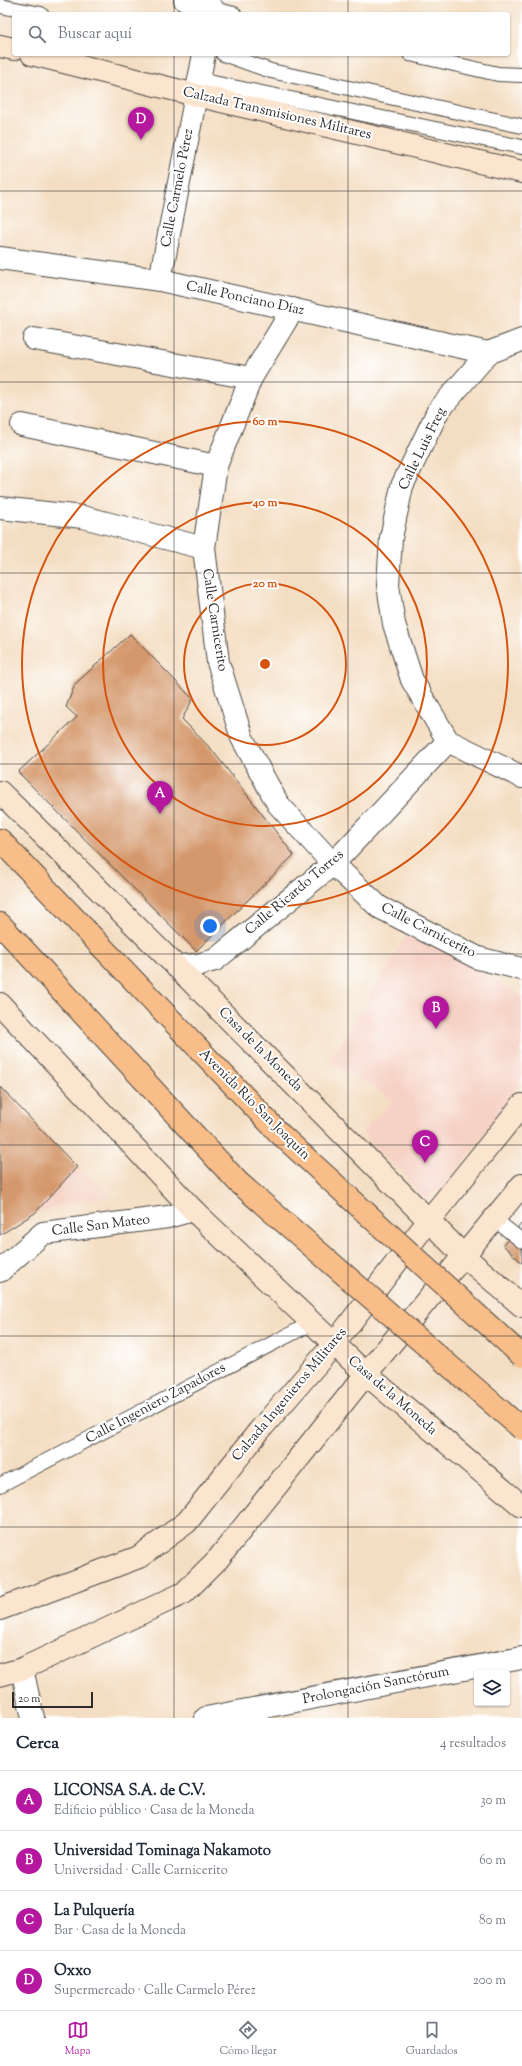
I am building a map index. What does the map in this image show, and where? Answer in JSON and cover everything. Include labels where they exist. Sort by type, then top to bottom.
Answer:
[{"type":"highway","name":"Avenida Río San Joaquín","points":[[0,840],[279,1133],[522,1356]]},
{"type":"highway","points":[[0,924],[238,1182],[522,1429]]},
{"type":"highway","points":[[0,933],[22,948]]},
{"type":"main road","points":[[0,46],[12,49]]},
{"type":"main road","name":"Calzada Transmisiones Militares","points":[[42,56],[198,87],[522,172]]},
{"type":"main road","name":"Casa de la Moneda","points":[[0,792],[176,966],[464,1256],[522,1306]]},
{"type":"main road","name":"Casa de la Moneda","points":[[0,1004],[193,1210],[366,1374],[522,1506]]},
{"type":"main road","name":"Calzada Ingenieros Militares","points":[[0,1609],[140,1557],[187,1522],[259,1431],[334,1344],[429,1220],[522,1105]]},
{"type":"main road","points":[[0,1675],[22,1669],[184,1593],[218,1559],[366,1374],[522,1185]]},
{"type":"street","points":[[185,0],[213,8]]},
{"type":"street","name":"Calle Carmelo Pérez","points":[[160,280],[204,56]]},
{"type":"street","name":"Calle Ponciano Díaz","points":[[0,258],[160,280],[488,353]]},
{"type":"street","name":"Calle Carnicerito","points":[[293,309],[251,378],[216,466],[204,548],[218,662],[242,738],[278,804],[333,864],[379,908],[478,958],[522,969]]},
{"type":"street","points":[[34,339],[251,378]]},
{"type":"street","name":"Calle Luis Freg","points":[[448,741],[412,680],[394,624],[388,585],[391,538],[402,486],[438,411],[488,353],[522,340]]},
{"type":"street","points":[[22,425],[216,466]]},
{"type":"street","points":[[0,508],[83,517],[204,548]]},
{"type":"street","points":[[448,741],[522,776]]},
{"type":"street","name":"Calle Ricardo Torres","points":[[176,966],[197,965],[215,960],[333,864],[448,741]]},
{"type":"street","name":"Calle San Mateo","points":[[0,1271],[43,1233],[168,1217],[193,1210]]},
{"type":"street","name":"Prolongación Sanctórum","points":[[206,1718],[522,1658]]},
{"type":"street","points":[[22,1669],[33,1718]]},
{"type":"lane","points":[[0,6],[31,12]]},
{"type":"lane","points":[[213,8],[227,12]]},
{"type":"lane","points":[[228,56],[271,72],[522,126]]},
{"type":"lane","points":[[419,56],[498,74],[522,75]]},
{"type":"lane","points":[[198,87],[522,147]]},
{"type":"lane","points":[[494,1219],[522,1241]]},
{"type":"lane","name":"Calle Ingeniero Zapadores","points":[[0,1485],[312,1323]]},
{"type":"shaded area","points":[[410,929],[522,996],[522,1080],[455,1174],[426,1200],[402,1172],[373,1147],[362,1131],[394,1100],[330,1062]]},
{"type":"shaded area","points":[[77,1167],[110,1196],[66,1204],[35,1213],[0,1235]]},
{"type":"building","points":[[130,634],[193,699],[182,719],[212,750],[294,855],[196,951],[18,772],[77,717],[66,707],[75,684]]},
{"type":"building","points":[[0,1087],[77,1167],[35,1213],[0,1235]]},
{"type":"building","points":[[522,1223],[522,1263],[503,1245]]},
{"type":"place","name":"Oxxo","points":[[141,140]]},
{"type":"place","name":"LICONSA S.A. de C.V.","points":[[160,814]]},
{"type":"place","name":"Universidad Tominaga Nakamoto","points":[[436,1029]]},
{"type":"place","name":"La Pulquería","points":[[425,1163]]}]
